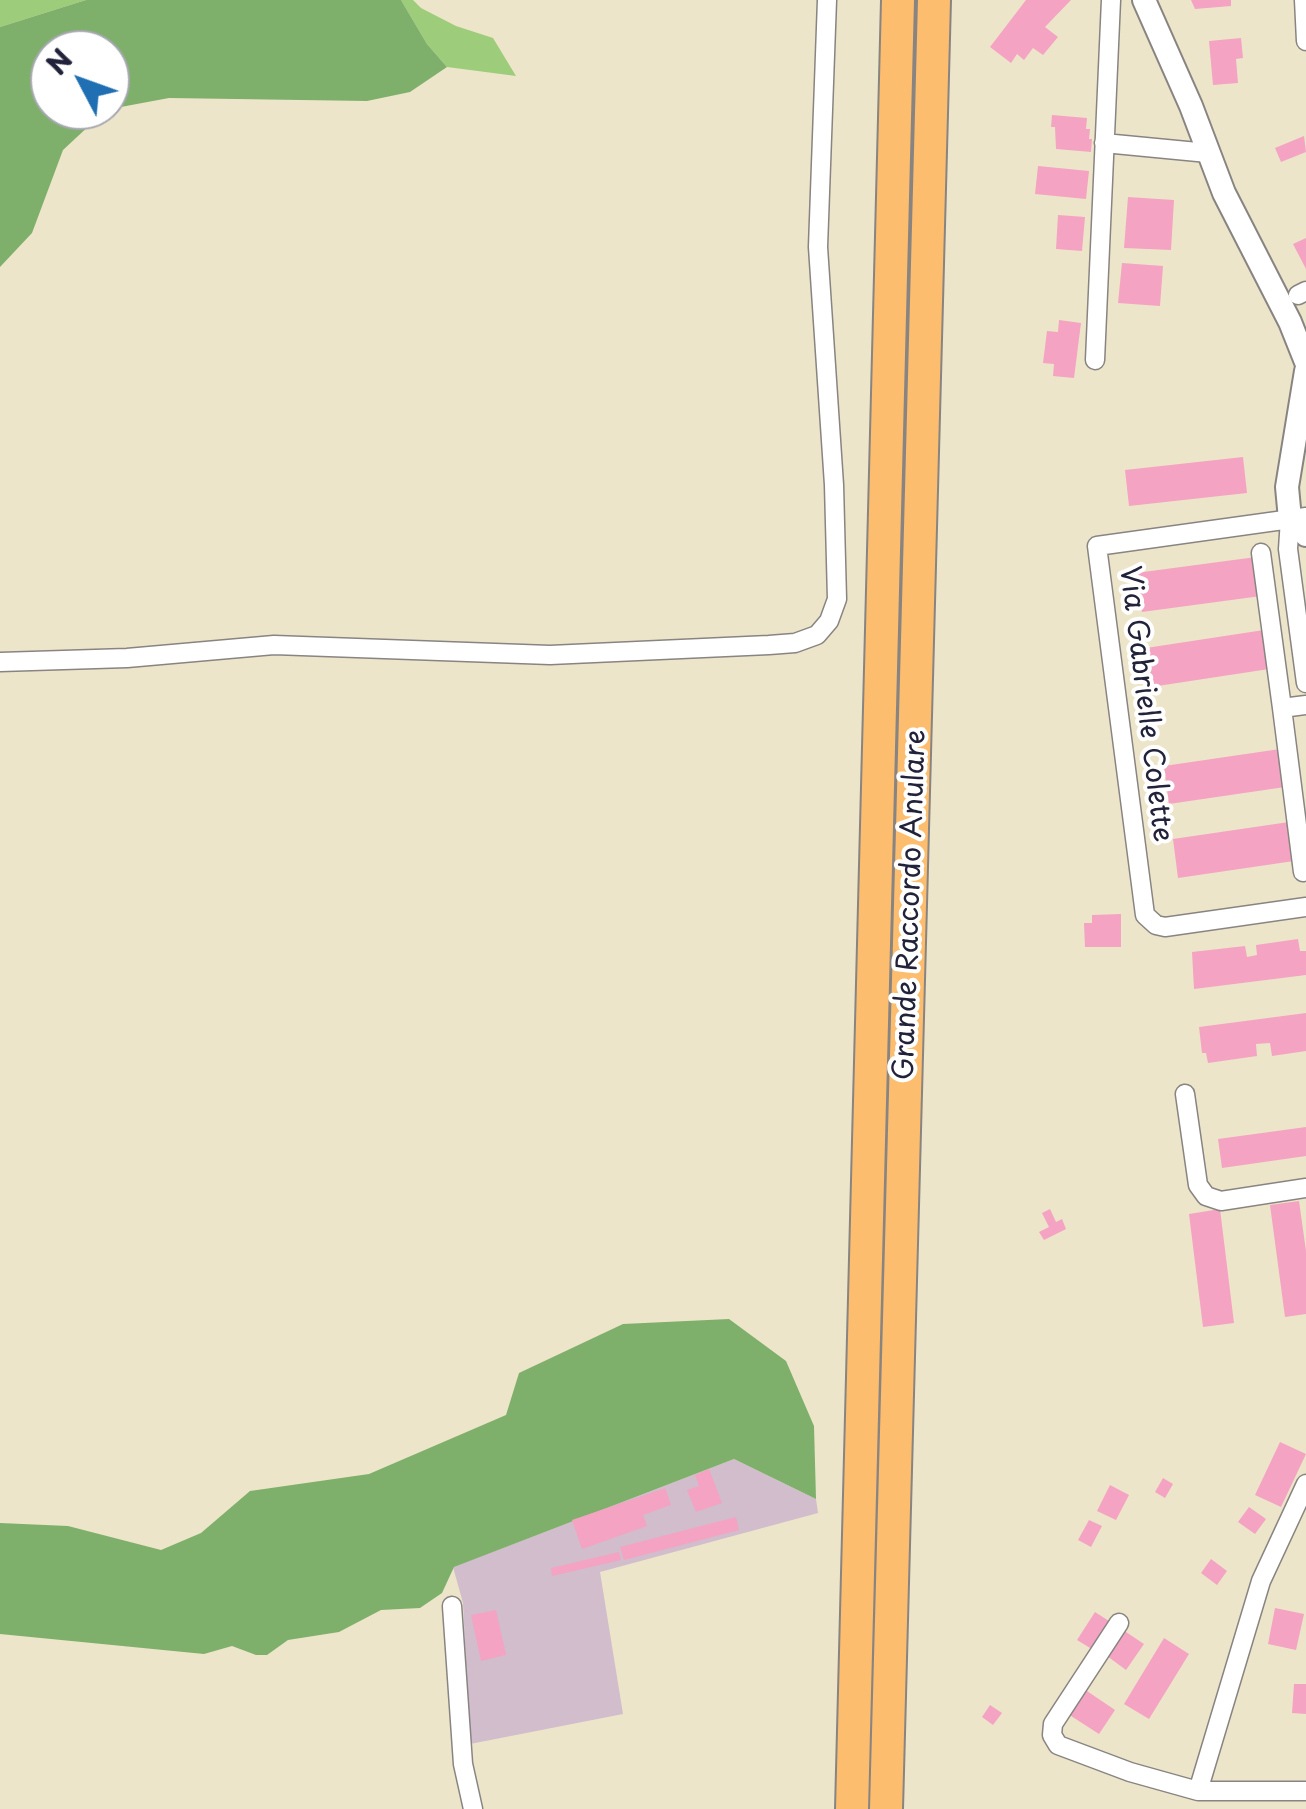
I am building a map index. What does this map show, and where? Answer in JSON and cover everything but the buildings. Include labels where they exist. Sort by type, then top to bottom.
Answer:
[{"type":"highway","name":"Grande Raccordo Anulare","points":[[852,1809],[898,0]]},
{"type":"highway","name":"Grande Raccordo Anulare","points":[[886,1809],[934,0]]},
{"type":"street","points":[[0,662],[127,658],[274,645],[550,656],[769,646],[818,635],[829,621],[837,598],[834,485],[818,247],[827,0]]},
{"type":"street","points":[[1094,360],[1111,0]]},
{"type":"street","points":[[1144,0],[1232,211],[1290,322],[1306,362]]},
{"type":"street","points":[[1304,0],[1306,41]]},
{"type":"street","points":[[1104,143],[1208,153]]},
{"type":"street","points":[[1279,688],[1306,684],[1288,549],[1301,524],[1298,457],[1306,371]]},
{"type":"street","name":"Via Gabrielle Colette","points":[[1301,524],[1097,546],[1143,910],[1152,922],[1168,926],[1306,906]]},
{"type":"street","points":[[1262,553],[1303,872]]},
{"type":"street","points":[[1282,708],[1306,705]]},
{"type":"street","points":[[1284,728],[1306,726]]},
{"type":"street","points":[[1185,1094],[1198,1184],[1206,1196],[1221,1200],[1306,1188]]},
{"type":"street","points":[[1198,1792],[1261,1581],[1306,1484]]},
{"type":"street","points":[[452,1606],[463,1764],[473,1809]]},
{"type":"street","points":[[1119,1622],[1053,1724],[1053,1739],[1066,1750],[1198,1792],[1306,1791]]},
{"type":"shaded area","points":[[734,1459],[816,1499],[818,1513],[600,1572],[623,1714],[470,1744],[463,1603],[453,1567]]},
{"type":"green space","points":[[0,0],[86,0],[0,27]]},
{"type":"green space","points":[[86,0],[401,0],[427,44],[447,67],[410,92],[367,101],[169,98],[130,105],[130,30],[30,30],[30,130],[84,130],[63,150],[32,233],[0,267],[0,27]]},
{"type":"green space","points":[[401,0],[413,0],[456,26],[493,38],[516,76],[447,67],[427,44]]},
{"type":"green space","points":[[729,1319],[786,1361],[814,1426],[816,1499],[734,1459],[454,1567],[442,1593],[420,1608],[381,1610],[339,1632],[288,1640],[267,1655],[232,1646],[204,1654],[0,1634],[0,1523],[68,1526],[161,1550],[201,1533],[250,1491],[369,1474],[506,1415],[519,1373],[623,1324]]}]
